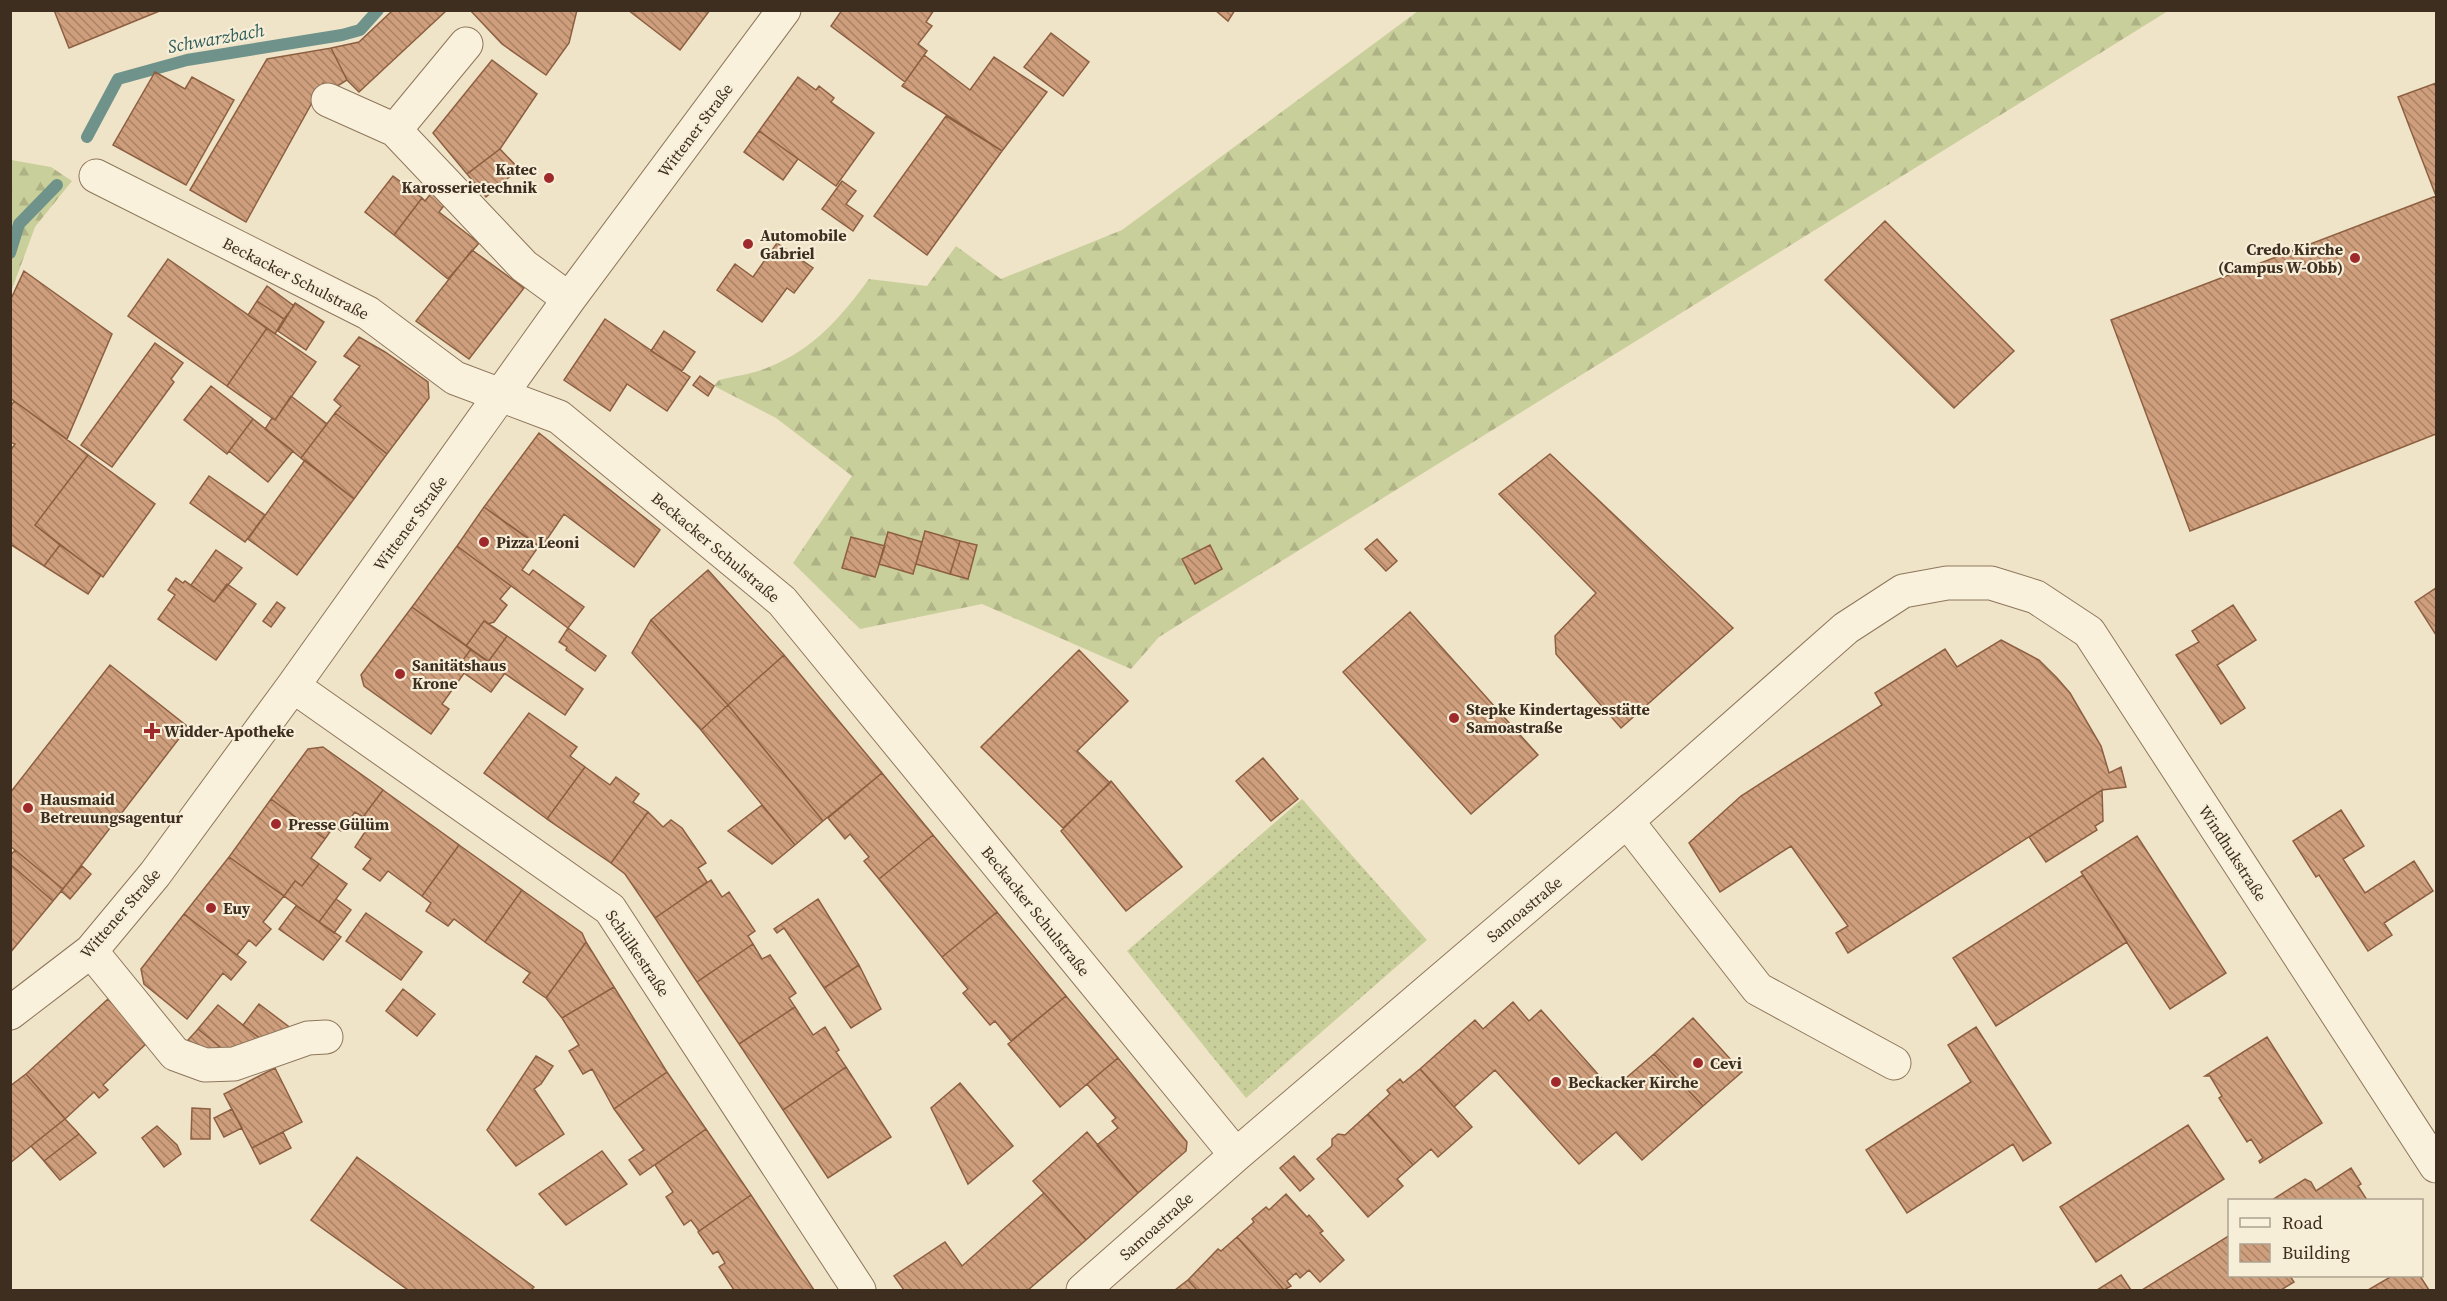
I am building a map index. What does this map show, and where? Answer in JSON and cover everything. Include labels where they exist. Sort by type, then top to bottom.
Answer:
[{"type":"street","name":"Wittener Straße","points":[[10,1013],[91,951],[154,874],[293,686],[569,299],[784,10]]},
{"type":"street","points":[[395,130],[466,44]]},
{"type":"street","points":[[327,100],[395,130],[524,266],[569,299]]},
{"type":"street","name":"Beckacker Schulstraße","points":[[96,176],[368,313],[455,378],[560,417],[782,601],[1236,1155]]},
{"type":"street","name":"Samoastraße","points":[[1083,1290],[1236,1155],[1627,821],[1846,628],[1903,591],[1947,583],[1991,583]]},
{"type":"street","name":"Windhukstraße","points":[[1991,583],[2036,597],[2089,632],[2436,1166]]},
{"type":"street","name":"Schülkestraße","points":[[293,686],[610,909],[859,1290]]},
{"type":"street","points":[[1627,821],[1758,989],[1894,1063]]},
{"type":"street","points":[[91,951],[175,1054],[205,1065],[234,1064],[308,1038],[326,1037]]},
{"type":"green space","points":[[1418,11],[2168,11],[1159,637],[1131,669],[982,604],[860,629],[793,563],[852,476],[776,418],[714,386],[719,380],[763,369],[800,351],[837,319],[869,279],[927,286],[956,246],[1001,279],[1122,230]]},
{"type":"green space","points":[[11,160],[51,167],[72,181],[35,227],[11,292]]},
{"type":"green space","points":[[1302,799],[1427,940],[1246,1098],[1127,951]]},
{"type":"building","points":[[54,10],[162,10],[69,48]]},
{"type":"building","points":[[393,10],[447,10],[359,92],[347,80],[331,48],[359,42]]},
{"type":"building","points":[[470,10],[577,10],[569,43],[546,75],[502,44]]},
{"type":"building","points":[[628,10],[710,10],[680,50]]},
{"type":"building","points":[[842,10],[934,10],[926,22],[932,26],[918,44],[927,51],[905,82],[831,26]]},
{"type":"building","points":[[1215,10],[1235,10],[1228,21]]},
{"type":"building","points":[[1051,33],[1089,62],[1063,96],[1024,67]]},
{"type":"building","points":[[331,48],[347,80],[328,92],[323,83],[246,222],[190,190],[267,59]]},
{"type":"building","points":[[924,55],[970,90],[994,57],[1047,92],[1002,151],[902,86]]},
{"type":"building","points":[[492,60],[537,94],[500,149],[467,174],[433,133]]},
{"type":"building","points":[[155,72],[185,89],[192,77],[234,100],[186,185],[113,145]]},
{"type":"building","points":[[798,77],[816,90],[819,86],[834,98],[831,102],[874,133],[836,186],[759,131]]},
{"type":"building","points":[[2436,83],[2436,196],[2398,97]]},
{"type":"building","points":[[946,116],[1002,151],[927,255],[874,216]]},
{"type":"building","points":[[759,131],[798,159],[783,180],[744,152]]},
{"type":"building","points":[[500,149],[519,169],[486,197],[467,174]]},
{"type":"building","points":[[393,176],[422,198],[394,235],[365,212]]},
{"type":"building","points":[[842,181],[856,191],[846,204],[863,216],[853,231],[822,209]]},
{"type":"building","points":[[432,192],[446,203],[439,212],[479,243],[448,279],[394,235],[422,198],[425,201]]},
{"type":"building","name":"Credo Kirche (Campus W-Obb)","points":[[2436,196],[2436,434],[2190,531],[2111,320]]},
{"type":"building","points":[[1885,221],[2014,351],[1954,408],[1825,280]]},
{"type":"building","points":[[777,243],[813,268],[794,293],[787,288],[762,322],[717,290],[735,264],[753,277]]},
{"type":"building","points":[[472,250],[524,288],[469,359],[416,321]]},
{"type":"building","points":[[168,259],[267,328],[227,386],[128,316]]},
{"type":"building","points":[[24,271],[112,334],[67,439],[10,398],[10,301]]},
{"type":"building","points":[[267,286],[294,306],[284,319],[257,301]]},
{"type":"building","points":[[257,301],[284,319],[275,334],[248,315]]},
{"type":"building","points":[[295,303],[324,322],[306,350],[278,331]]},
{"type":"building","points":[[605,319],[690,377],[667,411],[627,384],[610,411],[564,380]]},
{"type":"building","points":[[267,328],[316,362],[275,420],[227,386]]},
{"type":"building","points":[[664,331],[695,352],[682,371],[651,351]]},
{"type":"building","points":[[359,337],[428,382],[429,398],[387,454],[335,413],[341,406],[334,400],[360,366],[344,356]]},
{"type":"building","points":[[155,343],[183,363],[171,379],[174,382],[112,467],[81,445]]},
{"type":"building","points":[[700,376],[714,386],[708,396],[693,385]]},
{"type":"building","points":[[211,386],[253,419],[227,454],[184,420]]},
{"type":"building","points":[[291,396],[327,424],[301,458],[265,429],[272,418],[275,420]]},
{"type":"building","points":[[14,401],[88,455],[35,525],[60,545],[44,566],[10,544],[10,451],[15,444],[10,442],[10,408]]},
{"type":"building","points":[[335,413],[387,454],[354,499],[301,458]]},
{"type":"building","points":[[253,419],[293,451],[268,482],[229,451]]},
{"type":"building","points":[[539,433],[660,530],[634,567],[564,514],[541,548],[484,507]]},
{"type":"building","points":[[1550,454],[1733,628],[1621,728],[1556,654],[1555,636],[1596,593],[1499,494]]},
{"type":"building","points":[[88,455],[155,504],[103,577],[35,525]]},
{"type":"building","points":[[305,460],[354,499],[297,575],[248,539]]},
{"type":"building","points":[[209,476],[265,515],[245,542],[190,503]]},
{"type":"building","points":[[484,507],[539,546],[522,570],[529,575],[533,570],[584,607],[568,628],[457,546]]},
{"type":"building","points":[[925,531],[960,541],[950,574],[916,564]]},
{"type":"building","points":[[888,532],[922,542],[913,574],[879,564]]},
{"type":"building","points":[[851,537],[885,546],[875,577],[842,568]]},
{"type":"building","points":[[1377,539],[1397,561],[1386,571],[1365,549]]},
{"type":"building","points":[[960,541],[977,545],[968,579],[950,574]]},
{"type":"building","points":[[60,545],[101,575],[88,594],[44,566]]},
{"type":"building","points":[[1210,545],[1222,569],[1195,584],[1182,559]]},
{"type":"building","points":[[457,546],[511,586],[500,599],[507,605],[494,622],[488,624],[484,621],[466,646],[412,607]]},
{"type":"building","points":[[216,550],[242,568],[214,602],[191,585]]},
{"type":"building","points":[[708,570],[784,655],[728,705],[651,620]]},
{"type":"building","points":[[176,578],[183,583],[185,581],[214,602],[227,584],[256,604],[216,660],[158,619],[175,595],[168,590]]},
{"type":"building","points":[[2436,588],[2436,635],[2415,602]]},
{"type":"building","points":[[277,602],[285,608],[271,627],[263,621]]},
{"type":"building","points":[[2233,605],[2256,640],[2217,665],[2245,708],[2221,724],[2176,655],[2199,642],[2192,631]]},
{"type":"building","points":[[412,607],[471,649],[463,660],[470,665],[442,704],[449,709],[431,734],[364,686],[361,675]]},
{"type":"building","points":[[1410,612],[1538,755],[1471,814],[1343,672]]},
{"type":"building","points":[[651,620],[728,705],[701,730],[632,653]]},
{"type":"building","points":[[484,621],[507,636],[488,662],[466,646]]},
{"type":"building","points":[[568,628],[606,656],[595,671],[566,650],[567,647],[559,642]]},
{"type":"building","points":[[507,636],[583,689],[565,715],[488,662]]},
{"type":"building","points":[[2001,640],[2039,660],[2070,693],[2101,746],[2109,773],[2121,767],[2126,787],[2102,790],[1848,953],[1836,933],[1848,926],[1791,846],[1720,892],[1689,843],[1741,796],[1882,705],[1875,693],[1945,649],[1957,667]]},
{"type":"building","points":[[471,649],[505,673],[491,692],[464,673],[470,665],[463,660]]},
{"type":"building","points":[[1079,650],[1128,701],[1077,751],[1110,783],[1063,828],[981,747]]},
{"type":"building","points":[[784,655],[882,773],[823,821],[728,705]]},
{"type":"building","points":[[110,665],[188,727],[63,889],[10,846],[10,793]]},
{"type":"building","points":[[728,705],[823,821],[795,845],[701,730]]},
{"type":"building","points":[[529,713],[577,747],[570,756],[585,767],[547,819],[484,773]]},
{"type":"building","points":[[323,747],[383,790],[363,817],[355,812],[341,831],[334,826],[325,839],[271,799],[308,749]]},
{"type":"building","points":[[1263,758],[1298,799],[1271,821],[1236,781]]},
{"type":"building","points":[[585,767],[610,785],[616,777],[639,794],[633,802],[648,812],[611,863],[547,819]]},
{"type":"building","points":[[882,773],[933,835],[879,879],[864,861],[869,857],[850,834],[845,839],[828,818]]},
{"type":"building","points":[[1111,781],[1182,867],[1126,911],[1061,831]]},
{"type":"building","points":[[383,790],[459,845],[422,896],[388,871],[380,881],[363,869],[371,859],[355,847],[371,823],[363,817]]},
{"type":"building","points":[[2102,790],[2103,821],[2095,826],[2097,830],[2046,862],[2029,837]]},
{"type":"building","points":[[271,799],[325,839],[311,858],[319,864],[302,886],[295,881],[284,896],[229,857]]},
{"type":"building","points":[[762,805],[795,845],[772,864],[728,831]]},
{"type":"building","points":[[2341,810],[2364,846],[2343,859],[2365,893],[2414,861],[2433,891],[2384,923],[2392,935],[2368,951],[2319,875],[2316,877],[2293,841]]},
{"type":"building","points":[[648,812],[663,827],[671,820],[682,828],[706,863],[698,868],[707,882],[655,918],[625,874],[611,863]]},
{"type":"building","points":[[933,835],[997,912],[942,957],[879,879]]},
{"type":"building","points":[[2137,836],[2226,973],[2170,1009],[2081,872]]},
{"type":"building","points":[[459,845],[522,890],[485,942],[454,919],[448,926],[426,911],[431,903],[422,896]]},
{"type":"building","points":[[15,850],[63,889],[53,901],[10,864],[10,856]]},
{"type":"building","points":[[229,857],[284,896],[263,922],[271,929],[256,946],[249,940],[237,955],[184,914]]},
{"type":"building","points":[[10,864],[53,901],[10,953]]},
{"type":"building","points":[[319,864],[347,884],[319,922],[284,896],[295,881],[302,886]]},
{"type":"building","points":[[82,866],[91,874],[70,899],[61,891]]},
{"type":"building","points":[[2083,875],[2127,942],[1996,1026],[1953,958]]},
{"type":"building","points":[[711,880],[722,897],[729,892],[755,931],[748,936],[753,944],[697,982],[655,918]]},
{"type":"building","points":[[522,890],[582,933],[586,942],[546,998],[523,982],[530,973],[485,942]]},
{"type":"building","points":[[336,899],[351,910],[334,933],[319,922]]},
{"type":"building","points":[[818,899],[859,965],[824,988],[784,928],[777,933],[774,929]]},
{"type":"building","points":[[296,906],[341,937],[323,960],[279,929]]},
{"type":"building","points":[[997,912],[1066,996],[1011,1041],[995,1021],[990,1025],[963,993],[968,989],[942,957]]},
{"type":"building","points":[[366,913],[422,952],[401,980],[346,941]]},
{"type":"building","points":[[184,914],[246,962],[231,980],[223,973],[187,1019],[144,984],[141,969]]},
{"type":"building","points":[[586,942],[614,987],[562,1018],[546,998]]},
{"type":"building","points":[[753,944],[762,959],[770,955],[796,993],[789,998],[795,1007],[739,1044],[697,982]]},
{"type":"building","points":[[859,965],[881,1009],[851,1028],[824,988]]},
{"type":"building","points":[[614,987],[667,1072],[614,1109],[592,1069],[583,1074],[569,1051],[579,1045],[562,1018]]},
{"type":"building","points":[[403,989],[435,1014],[417,1036],[386,1011]]},
{"type":"building","points":[[1066,996],[1118,1058],[1060,1107],[1008,1044]]},
{"type":"building","points":[[108,999],[149,1041],[103,1085],[108,1090],[99,1098],[94,1092],[65,1119],[26,1074]]},
{"type":"building","name":"Beckacker Kirche","points":[[1513,1002],[1529,1021],[1541,1010],[1612,1090],[1654,1054],[1703,1106],[1642,1160],[1616,1132],[1579,1164],[1495,1070],[1454,1107],[1420,1069],[1475,1020],[1483,1029]]},
{"type":"building","points":[[259,1004],[292,1029],[262,1040],[243,1025]]},
{"type":"building","points":[[218,1005],[262,1040],[225,1051],[198,1029]]},
{"type":"building","points":[[795,1007],[813,1035],[825,1027],[839,1050],[836,1052],[846,1067],[783,1110],[739,1044]]},
{"type":"building","name":"Cevi","points":[[1693,1018],[1742,1072],[1703,1106],[1654,1054]]},
{"type":"building","points":[[1976,1027],[2051,1143],[2023,1161],[2013,1144],[1907,1213],[1866,1150],[1971,1082],[1948,1045]]},
{"type":"building","points":[[198,1029],[225,1051],[204,1051],[188,1040]]},
{"type":"building","points":[[2267,1037],[2322,1123],[2260,1163],[2259,1161],[2263,1158],[2251,1139],[2247,1142],[2219,1098],[2222,1096],[2210,1076],[2205,1076]]},
{"type":"building","points":[[536,1056],[553,1066],[541,1084],[534,1089],[564,1134],[516,1166],[487,1130]]},
{"type":"building","points":[[1118,1058],[1187,1142],[1186,1151],[1138,1193],[1097,1145],[1118,1128],[1112,1121],[1116,1118],[1087,1084]]},
{"type":"building","points":[[846,1067],[891,1137],[828,1178],[783,1110]]},
{"type":"building","points":[[275,1068],[302,1122],[252,1148],[224,1094]]},
{"type":"building","points":[[1420,1069],[1472,1127],[1438,1157],[1431,1149],[1413,1165],[1368,1114],[1390,1094],[1387,1090],[1400,1079],[1403,1083]]},
{"type":"building","points":[[667,1072],[706,1129],[640,1175],[629,1160],[644,1150],[614,1109]]},
{"type":"building","points":[[26,1074],[65,1119],[10,1163],[10,1086]]},
{"type":"building","points":[[960,1083],[1013,1146],[968,1184],[931,1108]]},
{"type":"building","points":[[192,1108],[210,1109],[210,1139],[191,1139]]},
{"type":"building","points":[[232,1109],[242,1128],[224,1137],[214,1118]]},
{"type":"building","points":[[1368,1114],[1413,1165],[1397,1179],[1403,1186],[1368,1217],[1317,1159],[1332,1146],[1332,1139],[1338,1134],[1345,1135]]},
{"type":"building","points":[[65,1119],[79,1134],[44,1161],[31,1146]]},
{"type":"building","points":[[2188,1125],[2224,1179],[2096,1262],[2060,1207]]},
{"type":"building","points":[[157,1126],[177,1145],[181,1154],[164,1167],[142,1138]]},
{"type":"building","points":[[706,1129],[751,1195],[699,1231],[691,1220],[684,1225],[666,1197],[673,1192],[655,1165]]},
{"type":"building","points":[[283,1132],[291,1148],[260,1164],[252,1148]]},
{"type":"building","points":[[1087,1132],[1138,1193],[1086,1240],[1033,1181]]},
{"type":"building","points":[[79,1134],[96,1153],[60,1180],[44,1161]]},
{"type":"building","points":[[602,1151],[627,1184],[566,1225],[539,1194]]},
{"type":"building","points":[[1294,1156],[1314,1179],[1300,1191],[1280,1168]]},
{"type":"building","points":[[357,1157],[534,1287],[531,1290],[408,1290],[311,1220]]},
{"type":"building","points":[[2351,1168],[2361,1184],[2358,1186],[2366,1199],[2274,1199],[2305,1179],[2311,1182],[2316,1191]]},
{"type":"building","points":[[1044,1193],[1086,1240],[1028,1290],[904,1290],[894,1276],[945,1242],[962,1266]]},
{"type":"building","points":[[1286,1194],[1307,1217],[1309,1215],[1323,1231],[1320,1233],[1344,1260],[1320,1282],[1309,1270],[1300,1278],[1296,1273],[1287,1281],[1291,1286],[1284,1290],[1237,1237],[1254,1222],[1252,1219],[1266,1207],[1269,1210]]},
{"type":"building","points":[[751,1195],[814,1290],[734,1290],[719,1267],[725,1263],[718,1251],[713,1254],[698,1232]]},
{"type":"building","points":[[2228,1236],[2228,1277],[2291,1277],[2294,1282],[2281,1290],[2142,1290]]},
{"type":"building","points":[[1237,1237],[1284,1290],[1197,1290],[1188,1280],[1218,1249],[1221,1251]]},
{"type":"building","points":[[2121,1275],[2131,1290],[2097,1290]]},
{"type":"building","points":[[2390,1277],[2421,1277],[2429,1290],[2368,1290]]},
{"type":"building","points":[[1188,1280],[1197,1290],[1175,1290]]},
{"type":"waterway","name":"Schwarzbach","points":[[87,137],[118,79],[187,60],[342,35],[360,30],[378,10]]},
{"type":"waterway","name":"Schwarzbach","points":[[10,253],[19,224],[57,185]]},
{"type":"place","name":"Katec Karosserietechnik","points":[[549,178]]},
{"type":"place","name":"Automobile Gabriel","points":[[748,244]]},
{"type":"place","name":"Credo Kirche (Campus W-Obb)","points":[[2355,258]]},
{"type":"place","name":"Pizza Leoni","points":[[484,542]]},
{"type":"place","name":"Sanitätshaus Krone","points":[[400,674]]},
{"type":"place","name":"Stepke Kindertagesstätte Samoastraße","points":[[1454,718]]},
{"type":"place","name":"Widder-Apotheke","points":[[152,731]]},
{"type":"place","name":"Hausmaid Betreuungsagentur","points":[[28,808]]},
{"type":"place","name":"Presse Gülüm","points":[[276,824]]},
{"type":"place","name":"Euy","points":[[211,908]]},
{"type":"place","name":"Cevi","points":[[1698,1063]]},
{"type":"place","name":"Beckacker Kirche","points":[[1556,1082]]}]
